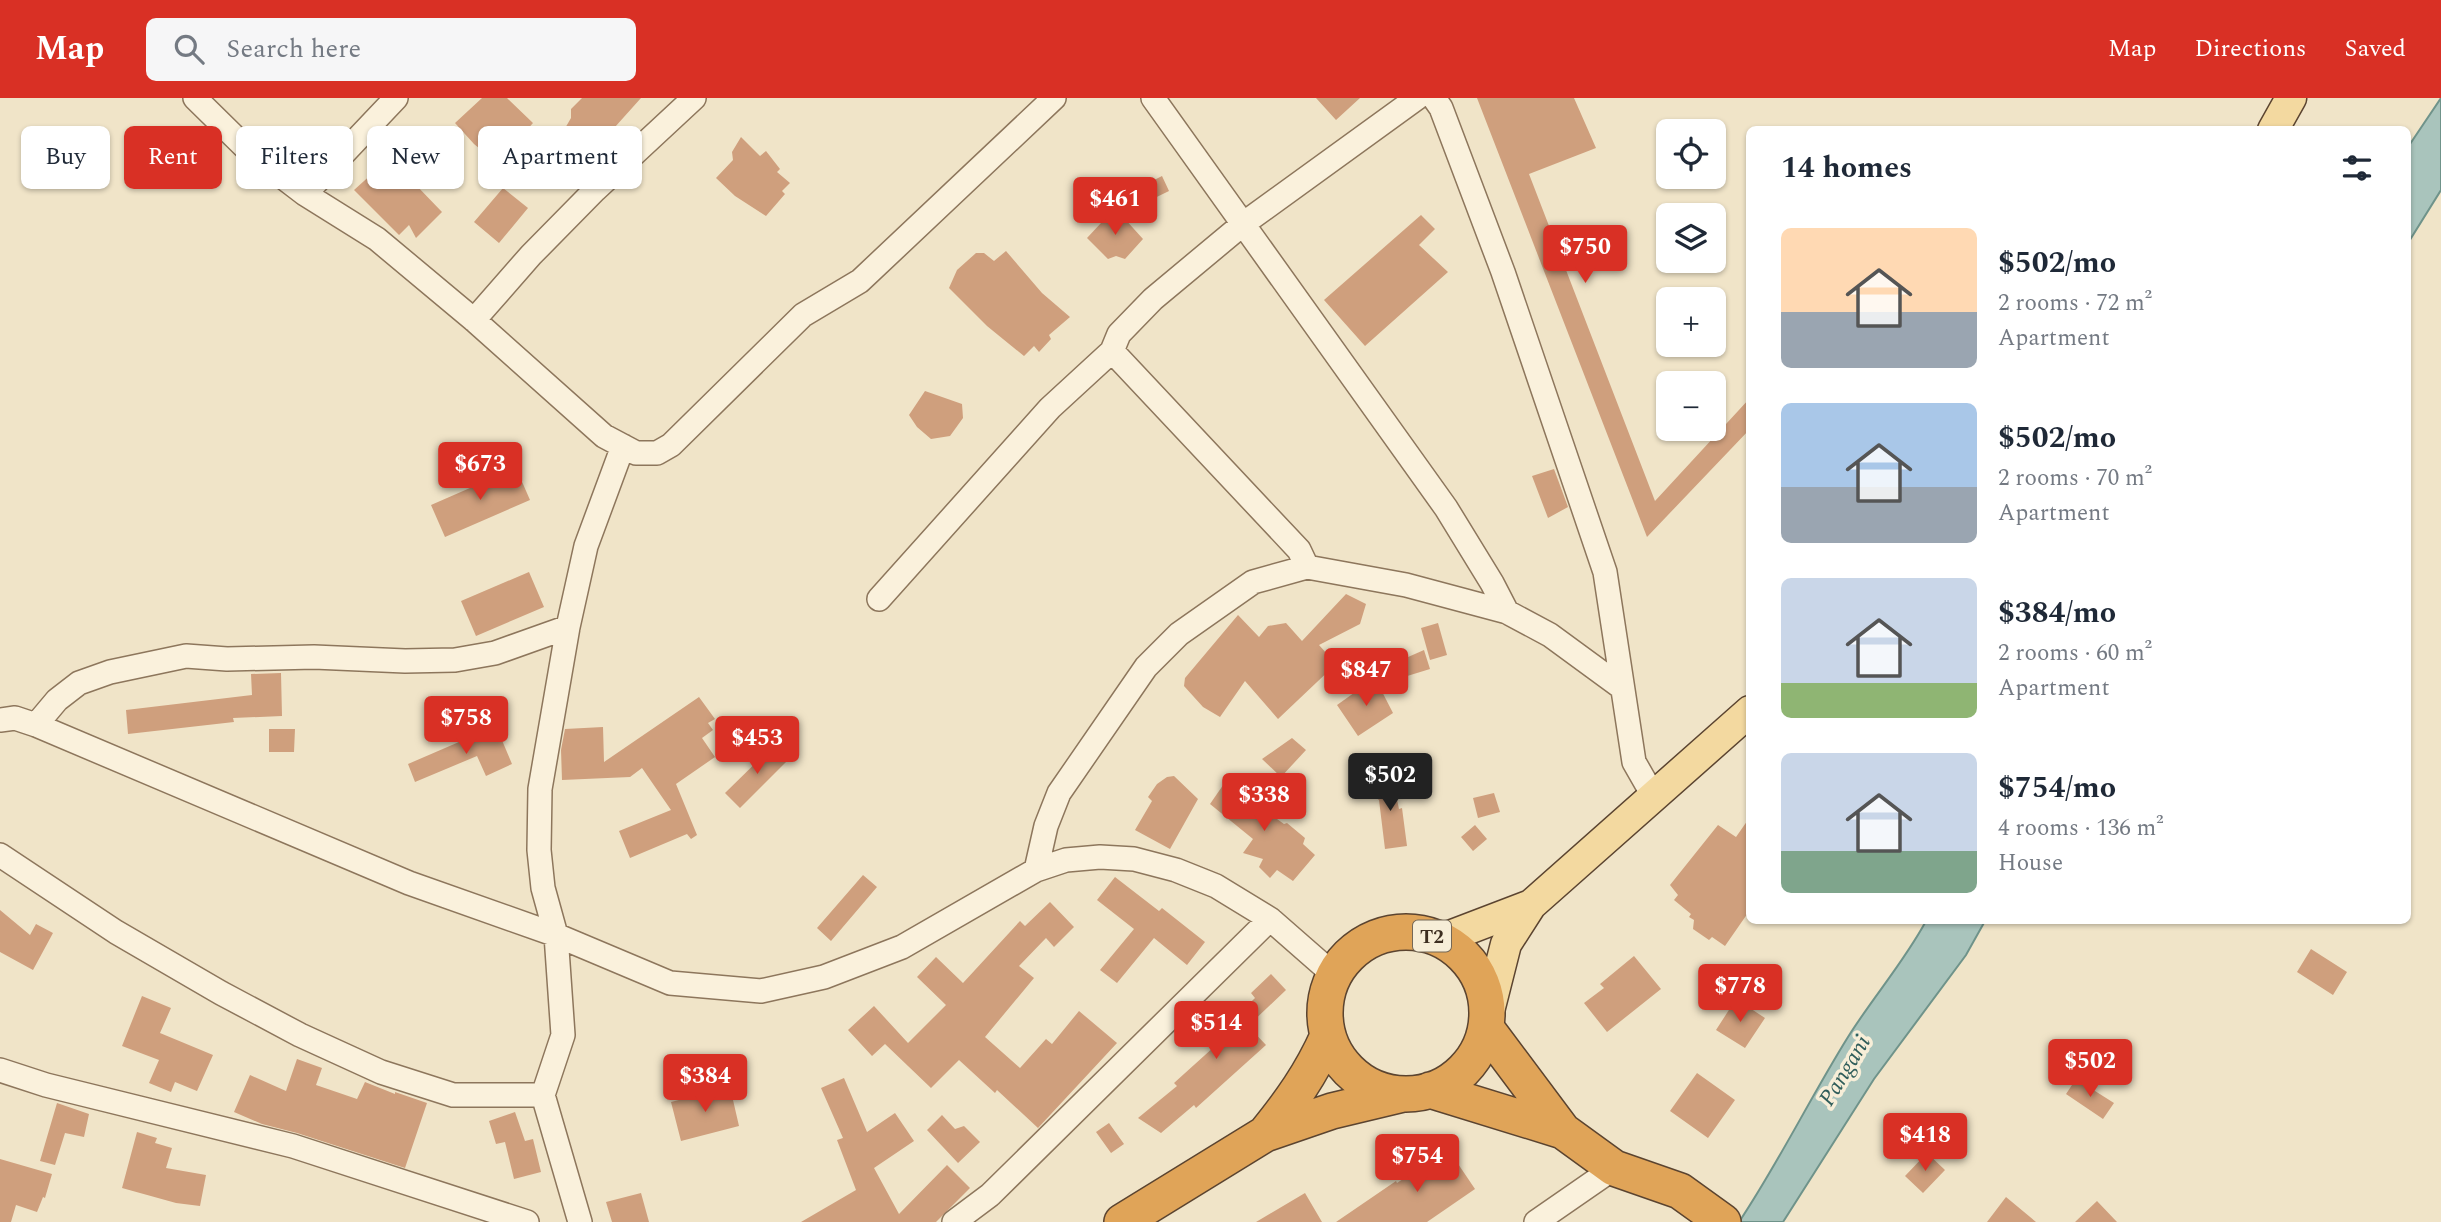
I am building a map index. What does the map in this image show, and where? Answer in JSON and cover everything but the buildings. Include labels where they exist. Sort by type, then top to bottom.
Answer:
[{"type":"highway","name":"T2","points":[[1563,1131],[1418,1092],[1380,1090],[1357,1078],[1339,1059],[1328,1036],[1325,1005],[1334,975],[1354,950],[1381,935],[1412,931],[1442,939],[1467,958],[1483,984],[1487,1021],[1563,1131],[1614,1168],[1680,1191],[1723,1222]]},
{"type":"highway","points":[[1122,1222],[1265,1134],[1332,1111],[1418,1092],[1450,1081],[1467,1066],[1479,1049],[1487,1021]]},
{"type":"highway","points":[[1265,1134],[1298,1093],[1328,1036]]},
{"type":"main road","points":[[2275,126],[2291,98]]},
{"type":"main road","points":[[1487,1021],[1506,944],[1531,905],[1746,715]]},
{"type":"main road","points":[[1442,939],[1531,905]]},
{"type":"street","points":[[195,98],[250,152],[305,194],[377,239],[474,320],[604,436],[636,453],[657,453],[671,444],[803,315],[860,281],[1054,98]]},
{"type":"street","points":[[305,194],[396,98]]},
{"type":"street","points":[[474,320],[540,246],[595,190],[694,98]]},
{"type":"street","points":[[1153,98],[1446,508],[1507,612]]},
{"type":"street","points":[[879,599],[1050,408],[1112,351],[1119,334],[1153,299],[1243,224],[1417,98]]},
{"type":"street","points":[[1434,98],[1441,108],[1503,272],[1605,572],[1634,762],[1654,797]]},
{"type":"street","points":[[1112,351],[1299,550],[1307,567]]},
{"type":"street","points":[[580,1222],[543,1095],[563,1035],[556,935],[544,888],[539,850],[540,789],[568,627],[586,547],[623,446]]},
{"type":"street","points":[[1036,870],[1046,826],[1059,793],[1146,667],[1179,634],[1252,582],[1307,567],[1406,585],[1507,612],[1550,635],[1621,687]]},
{"type":"street","points":[[36,725],[57,700],[79,683],[110,672],[186,656],[227,659],[314,657],[391,661],[455,660],[495,653],[568,627]]},
{"type":"street","points":[[0,720],[15,718],[36,725],[409,883],[556,935],[670,983],[761,990],[824,977],[902,947],[1036,870],[1066,860],[1100,857],[1134,859],[1176,870],[1216,886],[1270,919],[1334,975]]},
{"type":"street","points":[[0,855],[116,932],[221,993],[300,1035],[381,1072],[453,1095],[543,1095]]},
{"type":"street","points":[[954,1222],[990,1195],[1270,919]]},
{"type":"street","points":[[0,1070],[46,1085],[293,1146],[527,1222]]},
{"type":"street","points":[[1536,1222],[1614,1168]]},
{"type":"water","points":[[2441,98],[2441,190],[2411,238],[2411,143]]},
{"type":"water","name":"Pangani","points":[[1924,924],[1983,924],[1966,955],[1874,1079],[1783,1222],[1739,1222],[1848,1037]]}]
